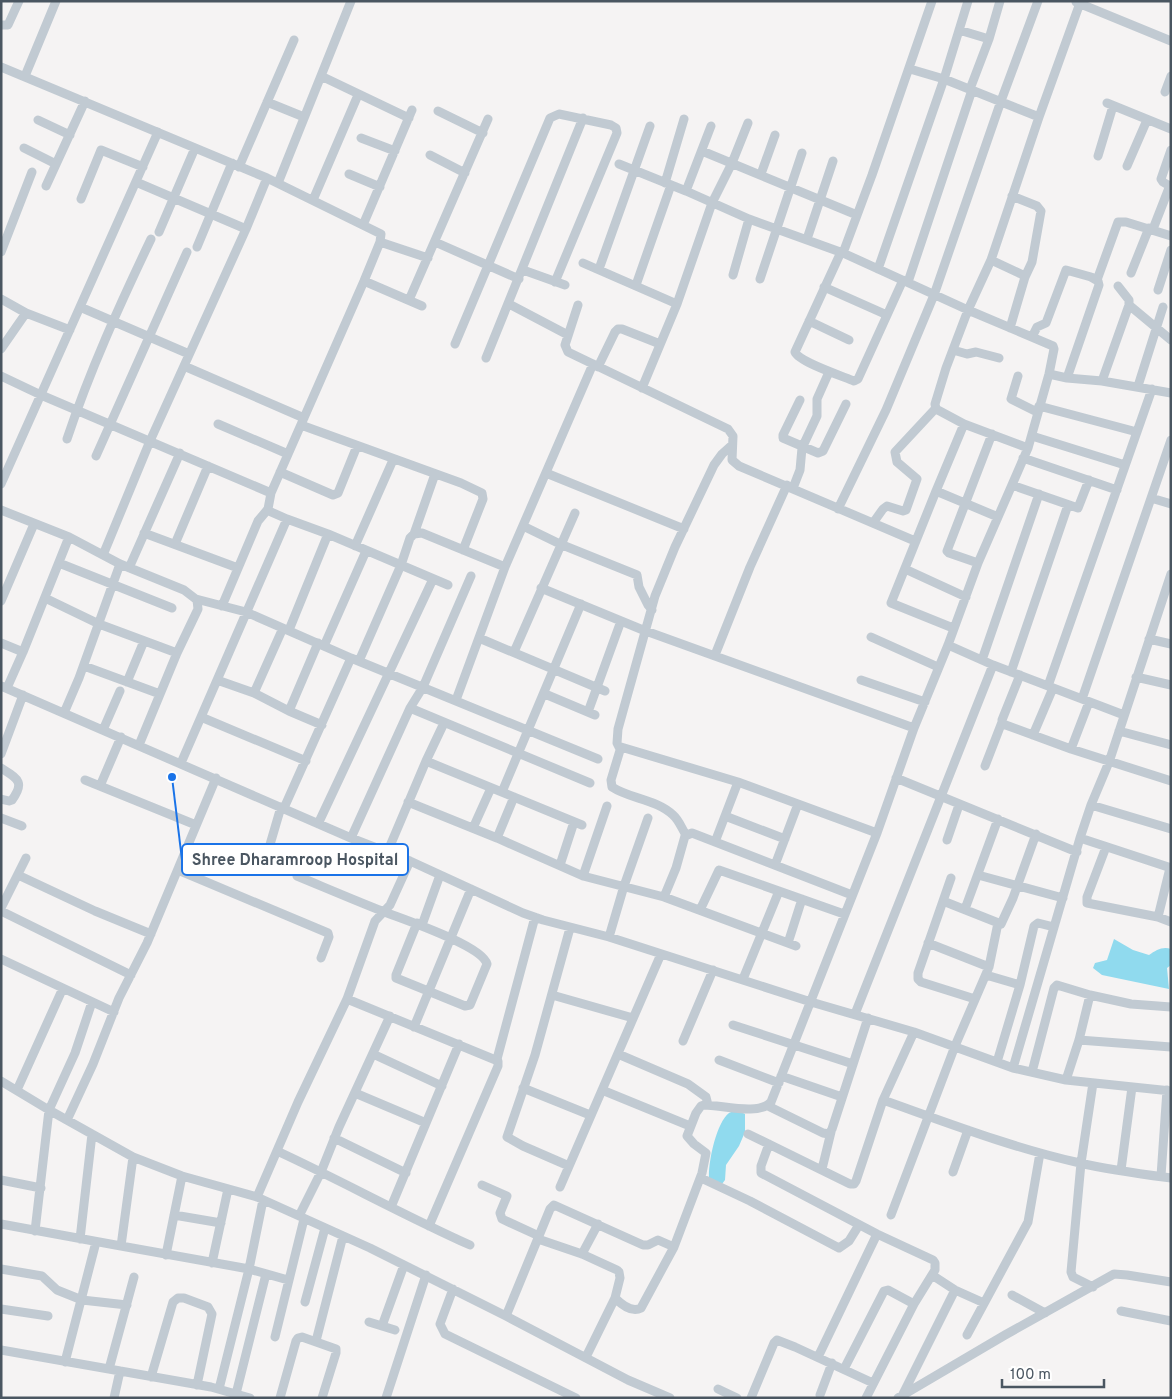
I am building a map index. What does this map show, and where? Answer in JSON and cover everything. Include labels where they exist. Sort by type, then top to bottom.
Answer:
[{"type":"street","points":[[1,25],[8,25],[11,21],[19,1]]},
{"type":"street","points":[[24,76],[56,1]]},
{"type":"street","points":[[278,183],[351,1]]},
{"type":"street","points":[[932,1],[910,69],[857,215],[842,253],[824,287],[795,354],[829,372],[854,381],[858,379],[906,281],[989,40],[1000,1]]},
{"type":"street","points":[[878,269],[944,79],[968,1]]},
{"type":"street","points":[[838,509],[886,410],[934,295],[1001,101],[1038,1]]},
{"type":"street","points":[[874,523],[887,506],[903,511],[906,510],[917,479],[897,462],[896,448],[936,408],[953,350],[968,310],[991,260],[1078,2],[1171,41]]},
{"type":"street","points":[[959,30],[989,40]]},
{"type":"street","points":[[197,247],[211,214],[268,102],[294,40]]},
{"type":"street","points":[[1,67],[267,178],[381,234],[380,242],[364,281],[271,493],[268,508],[258,521],[222,606]]},
{"type":"street","points":[[910,69],[944,79],[1039,117]]},
{"type":"street","points":[[321,76],[358,95],[411,114],[363,225]]},
{"type":"street","points":[[1165,92],[1171,76]]},
{"type":"street","points":[[313,200],[358,95]]},
{"type":"street","points":[[46,186],[85,101]]},
{"type":"street","points":[[268,102],[304,117]]},
{"type":"street","points":[[1098,156],[1110,105],[1171,129]]},
{"type":"street","points":[[438,111],[483,133]]},
{"type":"street","points":[[455,344],[550,118],[559,114],[612,125],[616,128],[617,133],[555,282]]},
{"type":"street","points":[[486,358],[583,118]]},
{"type":"street","points":[[409,300],[488,119]]},
{"type":"street","points":[[636,285],[668,184],[684,119]]},
{"type":"street","points":[[38,120],[70,135]]},
{"type":"street","points":[[1127,166],[1147,120]]},
{"type":"street","points":[[642,388],[677,304],[712,203],[732,163],[748,123]]},
{"type":"street","points":[[599,270],[650,126]]},
{"type":"street","points":[[686,191],[711,126]]},
{"type":"street","points":[[1,484],[158,132]]},
{"type":"street","points":[[761,174],[776,135]]},
{"type":"street","points":[[361,138],[395,151]]},
{"type":"street","points":[[24,148],[56,164]]},
{"type":"street","points":[[159,232],[195,148]]},
{"type":"street","points":[[81,199],[101,150],[143,167]]},
{"type":"street","points":[[1131,273],[1169,188],[1161,179],[1171,150]]},
{"type":"street","points":[[702,151],[857,215]]},
{"type":"street","points":[[760,279],[802,152]]},
{"type":"street","points":[[430,156],[465,173]]},
{"type":"street","points":[[807,239],[833,161]]},
{"type":"street","points":[[619,164],[776,229],[842,253],[1054,347],[1049,374],[1028,448],[978,563],[948,645],[914,728],[877,833],[795,1044],[768,1106]]},
{"type":"street","points":[[1,252],[6,228],[32,172]]},
{"type":"street","points":[[350,174],[380,187]]},
{"type":"street","points":[[103,555],[150,441],[246,229],[267,178]]},
{"type":"street","points":[[136,182],[246,229]]},
{"type":"street","points":[[1010,328],[1025,278],[1032,262],[1041,212],[1037,206],[1012,196]]},
{"type":"street","points":[[733,275],[749,218]]},
{"type":"street","points":[[1067,378],[1099,285],[1097,280],[1118,222],[1126,222],[1171,236]]},
{"type":"street","points":[[67,439],[112,321],[151,239]]},
{"type":"street","points":[[380,242],[428,258]]},
{"type":"street","points":[[435,242],[519,279]]},
{"type":"street","points":[[1158,290],[1171,250]]},
{"type":"street","points":[[96,456],[187,252]]},
{"type":"street","points":[[991,260],[1022,274],[1025,278]]},
{"type":"street","points":[[582,263],[677,304]]},
{"type":"street","points":[[523,270],[564,285]]},
{"type":"street","points":[[1032,337],[1037,327],[1046,323],[1066,270],[1097,280]]},
{"type":"street","points":[[364,281],[422,306]]},
{"type":"street","points":[[1102,381],[1129,305],[1129,300],[1118,286]]},
{"type":"street","points":[[824,287],[888,315]]},
{"type":"street","points":[[1,299],[26,313],[70,330]]},
{"type":"street","points":[[509,304],[568,335]]},
{"type":"street","points":[[578,305],[565,345],[568,352],[728,429],[733,436],[731,454],[734,463],[916,541]]},
{"type":"street","points":[[1129,305],[1171,340]]},
{"type":"street","points":[[80,307],[189,354]]},
{"type":"street","points":[[1138,386],[1163,307]]},
{"type":"street","points":[[1,349],[26,313]]},
{"type":"street","points":[[809,321],[849,340]]},
{"type":"street","points":[[456,700],[505,568],[523,526],[596,366],[615,332],[618,329],[622,329],[660,344]]},
{"type":"street","points":[[953,350],[967,354],[976,352],[999,358]]},
{"type":"street","points":[[184,366],[357,446],[461,483],[483,495],[463,550]]},
{"type":"street","points":[[715,655],[750,567],[790,486],[800,470],[802,448],[818,416],[817,399],[829,372]]},
{"type":"street","points":[[1049,374],[1067,378],[1138,386],[1171,393]]},
{"type":"street","points":[[1,376],[41,395],[271,493]]},
{"type":"street","points":[[1018,376],[1011,399],[1038,409],[1137,432]]},
{"type":"street","points":[[1033,735],[1152,390]]},
{"type":"street","points":[[800,400],[782,437],[818,454],[822,453],[846,404]]},
{"type":"street","points":[[936,408],[940,413],[964,424],[1028,448]]},
{"type":"street","points":[[218,424],[288,454]]},
{"type":"street","points":[[953,628],[891,602],[964,424]]},
{"type":"street","points":[[978,563],[948,553],[947,551],[992,434]]},
{"type":"street","points":[[1032,436],[1125,465]]},
{"type":"street","points":[[1071,749],[1085,700],[1171,440]]},
{"type":"street","points":[[280,472],[336,495],[357,446]]},
{"type":"street","points":[[664,897],[676,868],[686,835],[676,818],[669,812],[649,801],[612,787],[611,780],[620,749],[617,743],[618,729],[647,631],[655,596],[684,529],[718,459],[732,446]]},
{"type":"street","points":[[64,713],[84,666],[113,584],[144,533],[180,454]]},
{"type":"street","points":[[1023,458],[1116,490]]},
{"type":"street","points":[[355,546],[393,460]]},
{"type":"street","points":[[175,544],[208,466]]},
{"type":"street","points":[[546,473],[684,529]]},
{"type":"street","points":[[264,865],[283,808],[401,565],[435,474]]},
{"type":"street","points":[[1012,485],[1079,508],[1089,480]]},
{"type":"street","points":[[936,491],[998,517]]},
{"type":"street","points":[[982,660],[1038,494]]},
{"type":"street","points":[[1151,498],[1171,504]]},
{"type":"street","points":[[1011,672],[1068,504]]},
{"type":"street","points":[[268,508],[271,512],[287,519],[328,534],[448,585]]},
{"type":"street","points":[[514,652],[575,513]]},
{"type":"street","points":[[3,514],[69,538],[124,566],[184,590],[196,599],[246,612],[598,759]]},
{"type":"street","points":[[181,763],[287,519]]},
{"type":"street","points":[[1,601],[34,524]]},
{"type":"street","points":[[523,526],[560,544],[637,575],[639,587],[646,603],[652,610]]},
{"type":"street","points":[[144,533],[238,568]]},
{"type":"street","points":[[414,534],[422,533],[505,568]]},
{"type":"street","points":[[254,693],[286,629],[328,534]]},
{"type":"street","points":[[69,538],[24,652],[4,687],[318,824],[410,861],[535,918],[609,937],[811,1002],[914,1032],[1013,1068],[1066,1080],[1169,1091],[1161,1176]]},
{"type":"street","points":[[289,711],[366,550]]},
{"type":"street","points":[[59,562],[172,608]]},
{"type":"street","points":[[905,569],[966,598]]},
{"type":"street","points":[[1013,1068],[1080,838],[1109,762],[1149,640],[1166,601],[1171,574]]},
{"type":"street","points":[[351,838],[410,708],[423,687],[471,576]]},
{"type":"street","points":[[318,824],[433,579]]},
{"type":"street","points":[[541,588],[647,631],[914,728]]},
{"type":"street","points":[[45,598],[99,624],[177,653]]},
{"type":"street","points":[[139,745],[177,653],[198,609],[196,599]]},
{"type":"street","points":[[502,792],[545,694],[581,604]]},
{"type":"street","points":[[545,694],[591,713],[601,689],[621,621]]},
{"type":"street","points":[[871,637],[938,667]]},
{"type":"street","points":[[479,638],[601,689]]},
{"type":"street","points":[[1149,640],[1171,644]]},
{"type":"street","points":[[126,682],[144,641]]},
{"type":"street","points":[[1,644],[24,652]]},
{"type":"street","points":[[948,645],[993,665],[1124,715]]},
{"type":"street","points":[[855,1014],[993,665]]},
{"type":"street","points":[[84,666],[160,694]]},
{"type":"street","points":[[985,766],[1020,675]]},
{"type":"street","points":[[1136,677],[1171,685]]},
{"type":"street","points":[[217,680],[254,693],[322,725]]},
{"type":"street","points":[[861,680],[925,702]]},
{"type":"street","points":[[103,730],[120,691]]},
{"type":"street","points":[[1,754],[23,695]]},
{"type":"street","points":[[410,708],[590,783]]},
{"type":"street","points":[[201,717],[306,761]]},
{"type":"street","points":[[1002,722],[1071,749],[1171,782]]},
{"type":"street","points":[[387,852],[444,723]]},
{"type":"street","points":[[1119,731],[1171,745]]},
{"type":"street","points":[[100,786],[120,737]]},
{"type":"street","points":[[620,749],[624,747],[738,782],[877,833]]},
{"type":"street","points":[[426,761],[578,823],[560,866]]},
{"type":"street","points":[[1,768],[17,778],[19,786],[12,800],[1,799]]},
{"type":"street","points":[[67,1120],[131,974],[151,934],[216,778]]},
{"type":"street","points":[[896,778],[1077,852]]},
{"type":"street","points":[[85,780],[196,826]]},
{"type":"street","points":[[715,842],[738,782]]},
{"type":"street","points":[[473,828],[492,788]]},
{"type":"street","points":[[497,838],[514,798]]},
{"type":"street","points":[[408,802],[497,838],[583,876],[664,897],[792,944],[802,899]]},
{"type":"street","points":[[775,865],[798,804]]},
{"type":"street","points":[[947,840],[959,805]]},
{"type":"street","points":[[1091,805],[1171,829]]},
{"type":"street","points":[[583,876],[607,806]]},
{"type":"street","points":[[725,816],[785,839]]},
{"type":"street","points":[[1,818],[22,826]]},
{"type":"street","points":[[609,937],[624,886],[648,818]]},
{"type":"street","points":[[965,909],[998,819]]},
{"type":"street","points":[[686,835],[692,833],[852,894]]},
{"type":"street","points":[[943,901],[1001,924],[1036,834]]},
{"type":"street","points":[[1080,838],[1171,868],[1158,917]]},
{"type":"street","points":[[1106,847],[1087,897],[1087,903],[1158,917],[1171,922]]},
{"type":"street","points":[[26,858],[1,909],[131,974]]},
{"type":"street","points":[[208,1398],[215,1388],[248,1269],[260,1199],[277,1151],[347,999],[375,921],[390,905],[410,861]]},
{"type":"street","points":[[178,870],[328,934],[329,937],[321,958]]},
{"type":"street","points":[[700,910],[719,870],[844,914]]},
{"type":"street","points":[[18,874],[95,911],[151,934]]},
{"type":"street","points":[[297,876],[384,912],[419,924],[452,939],[484,958],[487,964],[471,1004],[465,1006],[396,977],[419,924],[440,875]]},
{"type":"street","points":[[978,875],[1063,898]]},
{"type":"street","points":[[951,878],[918,973],[919,981],[975,1000]]},
{"type":"street","points":[[414,1027],[452,939],[471,889]]},
{"type":"street","points":[[743,979],[779,891]]},
{"type":"street","points":[[429,1226],[498,1066],[497,1059],[535,918]]},
{"type":"street","points":[[891,1214],[955,1046],[987,971],[998,923]]},
{"type":"street","points":[[997,1062],[1020,985],[1035,924],[1054,927]]},
{"type":"street","points":[[569,1166],[508,1139],[507,1134],[535,1055],[570,928]]},
{"type":"street","points":[[928,943],[1020,985]]},
{"type":"street","points":[[560,1187],[661,954]]},
{"type":"street","points":[[1,959],[114,1012]]},
{"type":"street","points":[[683,1042],[713,970]]},
{"type":"street","points":[[1032,1072],[1055,986],[1058,984],[1090,995],[1131,1004],[1171,1006]]},
{"type":"street","points":[[17,1090],[63,988]]},
{"type":"street","points":[[552,995],[633,1018]]},
{"type":"street","points":[[1066,1080],[1079,1040],[1090,995]]},
{"type":"street","points":[[347,999],[497,1059]]},
{"type":"street","points":[[35,1231],[49,1110],[76,1053],[92,1002]]},
{"type":"street","points":[[274,1337],[302,1218],[334,1138],[390,1016]]},
{"type":"street","points":[[822,1169],[831,1132],[868,1018]]},
{"type":"street","points":[[733,1025],[854,1064]]},
{"type":"street","points":[[748,1134],[850,1184],[854,1184],[883,1100],[914,1032]]},
{"type":"street","points":[[1079,1040],[1171,1047]]},
{"type":"street","points":[[391,1207],[459,1044]]},
{"type":"street","points":[[373,1054],[442,1086]]},
{"type":"street","points":[[618,1054],[688,1084],[706,1097],[708,1105]]},
{"type":"street","points":[[719,1060],[780,1080],[842,1097]]},
{"type":"street","points":[[1,1081],[133,1157],[182,1176],[260,1199],[343,1236],[426,1275],[586,1357],[653,1395],[670,1398]]},
{"type":"street","points":[[1093,1083],[1081,1163],[1070,1272],[1073,1277],[1093,1287]]},
{"type":"street","points":[[1121,1170],[1132,1087]]},
{"type":"street","points":[[524,1088],[590,1115]]},
{"type":"street","points":[[602,1090],[690,1126]]},
{"type":"street","points":[[355,1093],[426,1123]]},
{"type":"street","points":[[883,1100],[968,1130],[1040,1152],[1081,1163],[1171,1178]]},
{"type":"street","points":[[615,1298],[632,1309],[637,1310],[641,1308],[674,1247],[701,1178],[706,1153],[688,1139],[690,1126],[701,1106],[751,1109],[768,1106],[823,1133],[831,1132]]},
{"type":"street","points":[[953,1172],[968,1130]]},
{"type":"street","points":[[80,1239],[92,1134]]},
{"type":"street","points":[[334,1138],[406,1173]]},
{"type":"street","points":[[769,1144],[761,1166],[762,1173],[876,1234],[933,1260],[936,1266],[914,1304],[866,1398]]},
{"type":"street","points":[[277,1151],[470,1245]]},
{"type":"street","points":[[966,1335],[1028,1222],[1040,1152]]},
{"type":"street","points":[[121,1246],[133,1157]]},
{"type":"street","points":[[166,1255],[182,1176]]},
{"type":"street","points":[[701,1178],[750,1201],[839,1248],[849,1240],[859,1225]]},
{"type":"street","points":[[1,1180],[40,1188]]},
{"type":"street","points":[[482,1185],[506,1196],[500,1213],[502,1219],[538,1237],[582,1254],[619,1272],[620,1278],[615,1298],[586,1357]]},
{"type":"street","points":[[212,1263],[228,1189]]},
{"type":"street","points":[[506,1316],[550,1209],[554,1205],[643,1245],[648,1245],[658,1240],[674,1247]]},
{"type":"street","points":[[174,1215],[221,1223]]},
{"type":"street","points":[[1,1224],[248,1269],[288,1280]]},
{"type":"street","points":[[582,1254],[598,1224]]},
{"type":"street","points":[[305,1302],[325,1228]]},
{"type":"street","points":[[818,1358],[876,1234]]},
{"type":"street","points":[[316,1341],[343,1236]]},
{"type":"street","points":[[65,1362],[96,1242]]},
{"type":"street","points":[[382,1326],[404,1265]]},
{"type":"street","points":[[1,1269],[42,1276],[57,1290],[82,1300],[127,1305]]},
{"type":"street","points":[[236,1394],[266,1274]]},
{"type":"street","points":[[900,1397],[1045,1313],[1117,1274],[1171,1282]]},
{"type":"street","points":[[386,1398],[426,1275]]},
{"type":"street","points":[[932,1275],[955,1290],[984,1303]]},
{"type":"street","points":[[109,1369],[134,1277]]},
{"type":"street","points":[[453,1290],[440,1324],[445,1334],[576,1398]]},
{"type":"street","points":[[844,1369],[884,1291],[888,1290],[914,1304]]},
{"type":"street","points":[[900,1397],[955,1290]]},
{"type":"street","points":[[1012,1295],[1045,1313]]},
{"type":"street","points":[[151,1377],[173,1302],[178,1298],[184,1298],[208,1306],[212,1314],[197,1385]]},
{"type":"street","points":[[1,1309],[48,1316]]},
{"type":"street","points":[[1121,1310],[1171,1321]]},
{"type":"street","points":[[369,1322],[395,1330]]},
{"type":"street","points":[[280,1398],[297,1339],[302,1337],[336,1349],[322,1398]]},
{"type":"street","points":[[751,1398],[775,1341],[780,1341],[873,1383]]},
{"type":"street","points":[[1,1350],[215,1388],[247,1397]]},
{"type":"street","points":[[822,1397],[832,1364]]},
{"type":"street","points":[[114,1398],[120,1371]]},
{"type":"street","points":[[718,1389],[737,1398]]},
{"type":"water","points":[[1114,939],[1133,950],[1149,955],[1160,949],[1171,949],[1171,965],[1167,968],[1169,989],[1102,975],[1093,968],[1095,963],[1107,960]]},
{"type":"water","points":[[737,1110],[745,1114],[745,1132],[739,1146],[726,1165],[725,1180],[722,1184],[709,1179],[711,1154],[724,1118],[729,1113]]},
{"type":"place","name":"Shree Dharamroop Hospital","points":[[172,777]]}]
